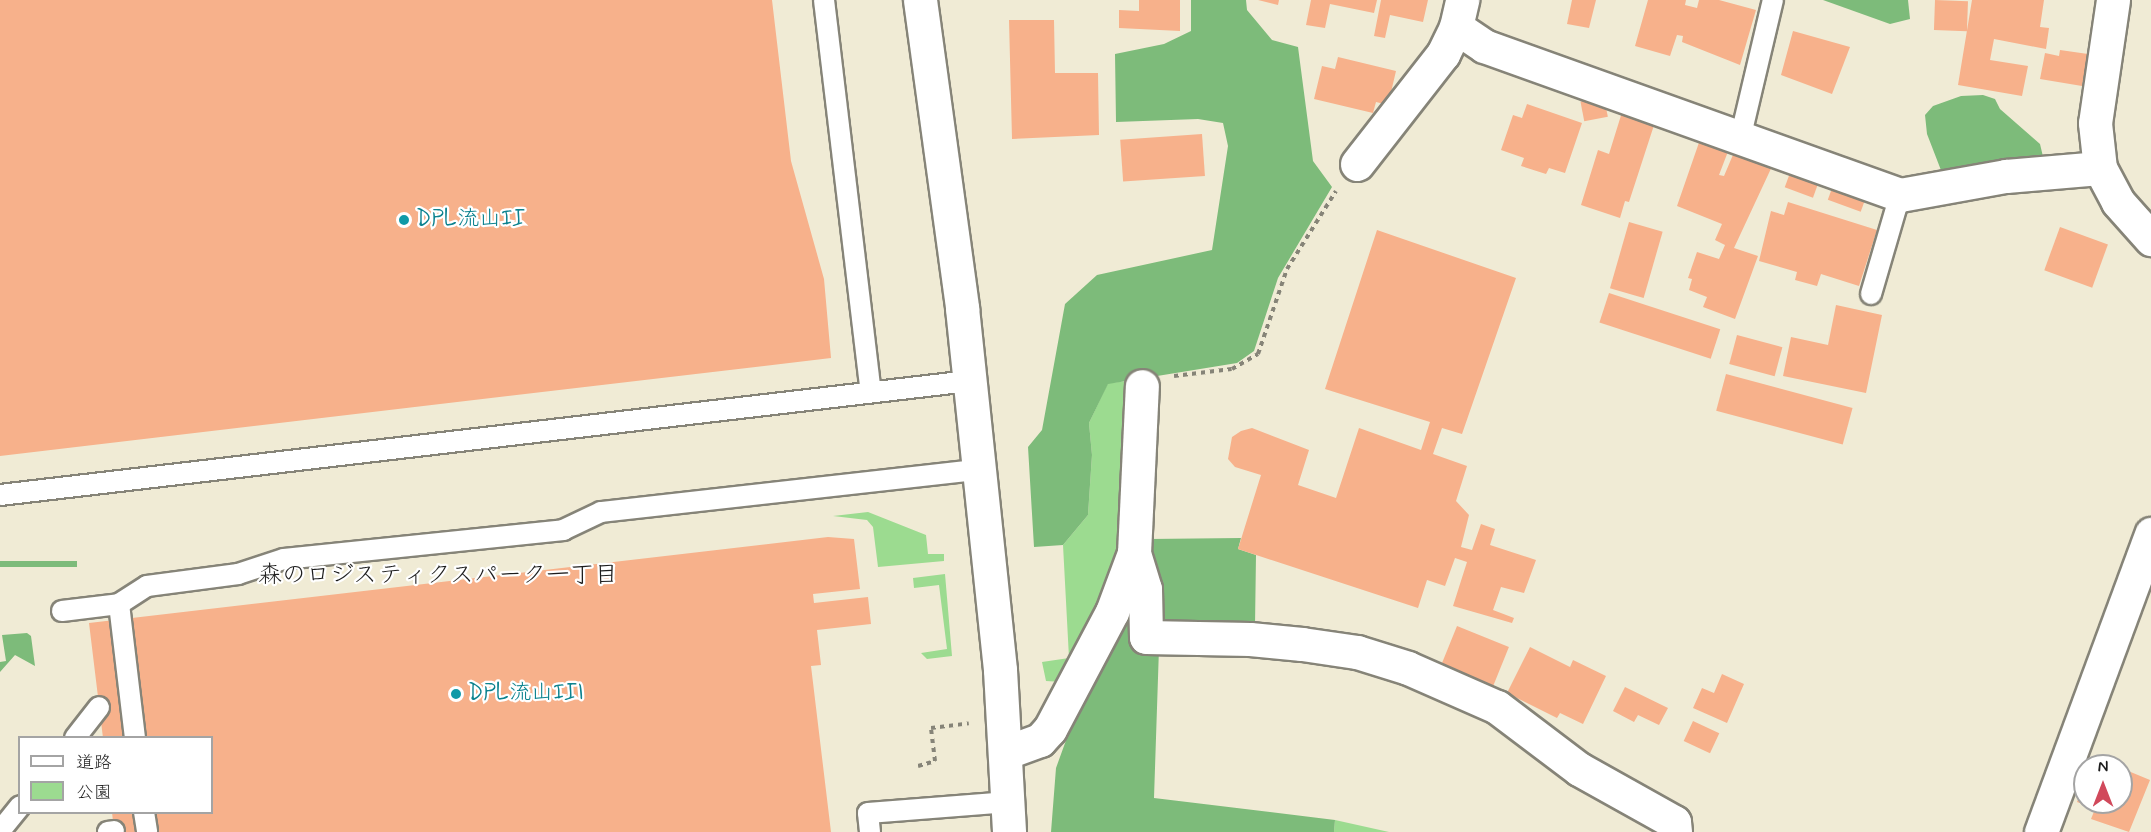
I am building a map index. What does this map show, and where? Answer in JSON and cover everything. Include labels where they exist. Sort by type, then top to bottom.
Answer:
[{"type":"street","points":[[920,0],[969,381],[1007,752],[1009,817]]},
{"type":"street","points":[[2114,0],[2095,123],[2100,168],[2118,202],[2151,239]]},
{"type":"street","points":[[1459,13],[1484,46],[1741,135],[1900,195],[2006,176],[2100,168]]},
{"type":"street","points":[[1358,164],[1443,54],[1459,13]]},
{"type":"street","points":[[1007,752],[1040,740],[1050,729],[1112,612],[1134,553],[1142,386]]},
{"type":"street","points":[[2041,832],[2151,534]]},
{"type":"street","points":[[1134,553],[1145,589],[1146,637],[1250,639],[1302,644],[1357,652],[1408,668],[1497,707],[1579,769],[1674,822],[1675,832]]},
{"type":"lane","points":[[824,0],[871,392]]},
{"type":"lane","points":[[1741,135],[1773,0]]},
{"type":"lane","points":[[1871,294],[1900,195]]},
{"type":"lane","points":[[0,495],[969,381]]},
{"type":"lane","points":[[62,611],[119,604],[147,586],[238,574],[284,559],[563,530],[601,512],[977,470]]},
{"type":"lane","points":[[119,604],[135,736]]},
{"type":"lane","points":[[77,736],[99,707]]},
{"type":"lane","points":[[0,831],[18,808]]},
{"type":"lane","points":[[870,832],[868,813],[1009,817]]},
{"type":"lane","points":[[144,814],[147,832]]},
{"type":"path","points":[[1142,386],[1169,377],[1232,369],[1258,354],[1287,269],[1313,224],[1358,164]]},
{"type":"path","points":[[918,766],[935,761],[931,728],[969,723]]},
{"type":"green space","points":[[1191,0],[1246,0],[1247,10],[1272,40],[1298,47],[1313,161],[1332,187],[1278,278],[1254,351],[1237,363],[1108,384],[1089,423],[1092,455],[1088,515],[1063,545],[1034,547],[1028,447],[1042,430],[1065,304],[1097,275],[1212,250],[1228,146],[1223,123],[1198,119],[1116,122],[1115,54],[1164,44],[1191,31]]},
{"type":"green space","points":[[1823,0],[1908,0],[1910,19],[1890,24]]},
{"type":"green space","points":[[1983,95],[1995,99],[2000,109],[2040,144],[2045,165],[1944,178],[1927,134],[1925,115],[1933,106],[1961,96]]},
{"type":"green space","points":[[1130,381],[1120,552],[1109,593],[1062,682],[1046,681],[1042,662],[1069,658],[1063,545],[1088,515],[1092,455],[1089,423],[1108,383]]},
{"type":"green space","points":[[868,512],[926,535],[928,554],[944,554],[944,561],[878,567],[873,527],[867,520],[833,516]]},
{"type":"green space","points":[[1241,538],[1238,549],[1256,555],[1255,626],[1153,621],[1149,539]]},
{"type":"green space","points":[[0,561],[77,561],[77,567],[0,567]]},
{"type":"green space","points":[[945,574],[952,656],[927,659],[921,653],[947,649],[939,585],[914,588],[913,578]]},
{"type":"green space","points":[[1138,595],[1159,648],[1154,798],[1335,820],[1334,832],[1051,832],[1056,768],[1077,710],[1118,639]]},
{"type":"green space","points":[[27,633],[31,636],[35,666],[15,655],[0,672],[0,662],[6,661],[2,635]]},
{"type":"green space","points":[[1335,820],[1389,832],[1334,832]]},
{"type":"building","name":"DPL流山II","points":[[0,0],[772,0],[791,161],[824,279],[831,358],[0,456]]},
{"type":"building","points":[[1139,0],[1180,0],[1180,31],[1119,28],[1119,10],[1139,11]]},
{"type":"building","points":[[1258,0],[1279,0],[1278,5]]},
{"type":"building","points":[[1311,0],[1377,0],[1374,13],[1330,4],[1325,28],[1306,25]]},
{"type":"building","points":[[1381,0],[1428,0],[1423,22],[1390,15],[1385,38],[1374,36]]},
{"type":"building","points":[[1572,0],[1596,0],[1589,28],[1567,24]]},
{"type":"building","points":[[1648,0],[1686,0],[1685,5],[1697,8],[1699,0],[1719,0],[1756,10],[1740,65],[1682,42],[1683,36],[1677,35],[1670,56],[1635,46]]},
{"type":"building","points":[[1935,0],[1968,1],[1967,31],[1934,30]]},
{"type":"building","points":[[1972,0],[2044,0],[2040,27],[2049,28],[2046,49],[1994,39],[1990,60],[2028,66],[2022,96],[1958,85]]},
{"type":"building","points":[[1009,20],[1054,20],[1055,73],[1098,73],[1099,135],[1012,139]]},
{"type":"building","points":[[1793,31],[1850,47],[1832,94],[1781,75]]},
{"type":"building","points":[[2060,50],[2088,54],[2082,86],[2040,79],[2045,53],[2059,56]]},
{"type":"building","points":[[1338,57],[1396,71],[1388,105],[1376,102],[1373,113],[1314,99],[1322,66],[1335,69]]},
{"type":"building","points":[[1604,97],[1608,117],[1584,121],[1580,102]]},
{"type":"building","points":[[1527,104],[1582,123],[1565,173],[1549,168],[1546,174],[1521,166],[1524,158],[1501,150],[1513,115],[1522,118]]},
{"type":"building","points":[[1623,109],[1656,119],[1629,202],[1625,201],[1620,218],[1581,205],[1598,150],[1609,154]]},
{"type":"building","points":[[1703,131],[1732,141],[1719,175],[1724,176],[1738,143],[1775,160],[1734,248],[1758,256],[1735,319],[1703,307],[1707,297],[1689,290],[1692,279],[1688,278],[1697,252],[1719,259],[1725,245],[1715,240],[1722,224],[1677,206]]},
{"type":"building","points":[[1202,134],[1205,176],[1123,182],[1120,140]]},
{"type":"building","points":[[1794,162],[1822,172],[1813,198],[1785,187]]},
{"type":"building","points":[[1835,180],[1868,192],[1861,212],[1828,200]]},
{"type":"building","points":[[1788,202],[1877,230],[1859,286],[1821,274],[1817,286],[1795,280],[1797,272],[1759,261],[1771,211],[1784,215]]},
{"type":"building","points":[[1629,222],[1663,232],[1644,298],[1610,288]]},
{"type":"building","points":[[2060,227],[2108,244],[2092,288],[2044,270]]},
{"type":"building","points":[[1377,230],[1516,278],[1462,434],[1442,428],[1433,454],[1467,466],[1456,501],[1469,515],[1461,547],[1472,550],[1481,524],[1495,529],[1490,545],[1536,560],[1524,593],[1501,587],[1493,610],[1514,618],[1512,623],[1453,606],[1467,562],[1455,558],[1445,586],[1427,580],[1418,608],[1238,549],[1261,475],[1235,467],[1228,459],[1232,437],[1241,431],[1252,428],[1309,450],[1298,485],[1336,498],[1359,428],[1421,450],[1430,422],[1325,389]]},
{"type":"building","points":[[1609,293],[1720,329],[1711,359],[1599,322]]},
{"type":"building","points":[[1836,305],[1882,315],[1866,393],[1783,376],[1791,337],[1828,345]]},
{"type":"building","points":[[1737,335],[1782,347],[1775,376],[1729,364]]},
{"type":"building","points":[[1726,374],[1853,408],[1843,445],[1716,411]]},
{"type":"building","name":"DPL流山III","points":[[828,537],[854,539],[860,589],[813,594],[814,603],[868,597],[871,624],[817,630],[821,665],[811,666],[831,832],[114,832],[112,814],[213,814],[213,736],[103,736],[89,623]]},
{"type":"building","points":[[1457,626],[1509,647],[1492,688],[1441,667]]},
{"type":"building","points":[[1530,647],[1570,667],[1573,660],[1606,676],[1583,724],[1560,713],[1557,718],[1507,693]]},
{"type":"building","points":[[1722,674],[1744,684],[1727,723],[1693,708],[1702,688],[1714,693]]},
{"type":"building","points":[[1625,687],[1668,708],[1659,725],[1638,715],[1634,722],[1613,711]]},
{"type":"building","points":[[1693,721],[1719,733],[1710,753],[1684,741]]},
{"type":"building","points":[[2133,773],[2150,780],[2129,832],[2091,819],[2093,814],[2133,814]]},
{"type":"place","name":"DPL流山II","points":[[404,220]]},
{"type":"place","name":"DPL流山III","points":[[456,694]]},
{"type":"district","name":"森のロジスティクスパーク一丁目","points":[[438,576]]}]
